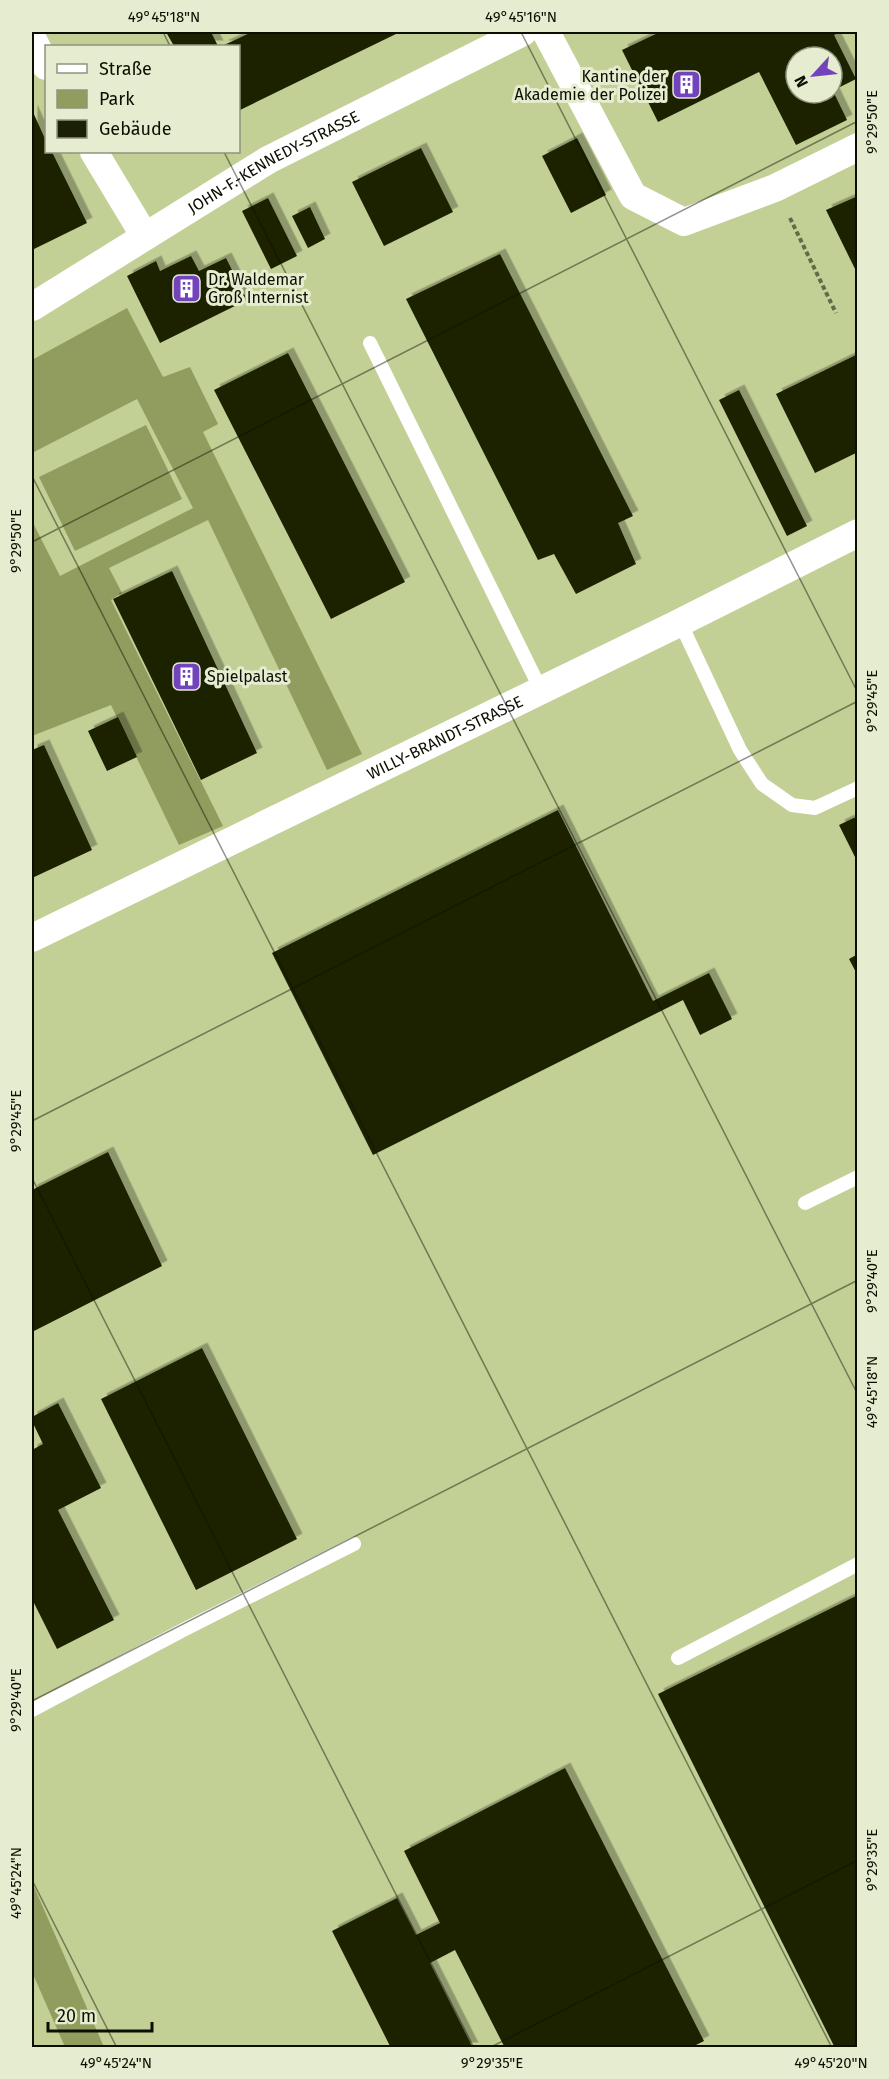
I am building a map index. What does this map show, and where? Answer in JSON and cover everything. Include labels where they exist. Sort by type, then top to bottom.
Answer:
[{"type":"street","name":"JOHN-F.-KENNEDY-STRASSE","points":[[32,307],[144,235],[268,160],[523,32]]},
{"type":"street","points":[[546,32],[633,196],[684,222],[775,188],[858,147]]},
{"type":"street","points":[[32,38],[45,64]]},
{"type":"street","points":[[95,153],[144,235]]},
{"type":"street","name":"WILLY-BRANDT-STRASSE","points":[[32,938],[858,533]]},
{"type":"lane","points":[[370,343],[541,690]]},
{"type":"lane","points":[[680,622],[740,750],[762,784],[792,805],[815,808],[858,788]]},
{"type":"lane","points":[[805,1203],[858,1177]]},
{"type":"lane","points":[[32,1710],[185,1629],[354,1544]]},
{"type":"lane","points":[[678,1658],[858,1564]]},
{"type":"path","points":[[790,218],[836,313]]},
{"type":"green space","points":[[127,308],[163,377],[190,367],[218,424],[203,432],[362,754],[327,770],[208,520],[109,568],[122,593],[111,600],[223,826],[179,845],[111,705],[32,736],[32,521],[60,576],[193,508],[137,399],[32,453],[32,360]]},
{"type":"green space","points":[[146,425],[182,499],[75,551],[39,477]]},
{"type":"green space","points":[[32,1882],[104,2047],[65,2047],[32,1972]]},
{"type":"building","points":[[166,32],[211,32],[218,45],[173,45]]},
{"type":"building","points":[[252,32],[400,32],[240,110],[240,45],[224,45]]},
{"type":"building","name":"Kantine der Akademie der Polizei","points":[[660,32],[840,32],[834,35],[839,45],[784,45],[784,105],[840,105],[847,120],[796,145],[759,72],[658,122],[622,50]]},
{"type":"building","name":"Kantine der Akademie der Polizei","points":[[844,55],[856,79],[844,85]]},
{"type":"building","points":[[32,110],[45,139],[45,153],[52,153],[87,223],[32,250]]},
{"type":"building","points":[[577,138],[606,195],[571,213],[542,156]]},
{"type":"building","points":[[421,148],[453,212],[384,246],[352,182]]},
{"type":"building","points":[[858,196],[858,275],[826,210]]},
{"type":"building","points":[[268,198],[297,256],[271,269],[242,211]]},
{"type":"building","points":[[310,207],[325,239],[308,248],[292,216]]},
{"type":"building","points":[[500,254],[633,516],[618,523],[636,564],[576,594],[554,554],[538,560],[406,299]]},
{"type":"building","name":"Dr. Waldemar Groß Internist","points":[[191,256],[199,271],[226,258],[247,300],[160,343],[127,276],[156,261],[160,271]]},
{"type":"building","points":[[288,353],[405,582],[331,619],[214,390]]},
{"type":"building","points":[[858,354],[858,452],[815,473],[776,394]]},
{"type":"building","points":[[739,390],[807,526],[787,536],[719,400]]},
{"type":"building","name":"Spielpalast","points":[[172,571],[257,753],[201,780],[113,599]]},
{"type":"building","points":[[118,717],[137,757],[107,771],[88,731]]},
{"type":"building","points":[[44,745],[92,850],[32,878],[32,750]]},
{"type":"building","points":[[558,810],[653,1001],[709,973],[732,1019],[700,1035],[683,1000],[373,1155],[272,953]]},
{"type":"building","points":[[858,816],[858,863],[839,825]]},
{"type":"building","points":[[858,954],[858,976],[849,959]]},
{"type":"building","points":[[108,1152],[162,1266],[32,1332],[32,1190]]},
{"type":"building","points":[[202,1348],[297,1539],[196,1590],[101,1399]]},
{"type":"building","points":[[58,1403],[101,1488],[58,1510],[114,1620],[57,1649],[32,1599],[32,1450],[43,1444],[32,1417]]},
{"type":"building","points":[[858,1595],[858,2048],[835,2048],[658,1694]]},
{"type":"building","points":[[565,1768],[704,2041],[690,2048],[505,2048],[455,1950],[430,1963],[473,2048],[391,2048],[332,1931],[397,1898],[416,1935],[440,1923],[404,1851]]},
{"type":"place","name":"Kantine der Akademie der Polizei","points":[[687,85]]},
{"type":"place","name":"Dr. Waldemar Groß Internist","points":[[187,288]]},
{"type":"place","name":"Spielpalast","points":[[186,676]]}]
